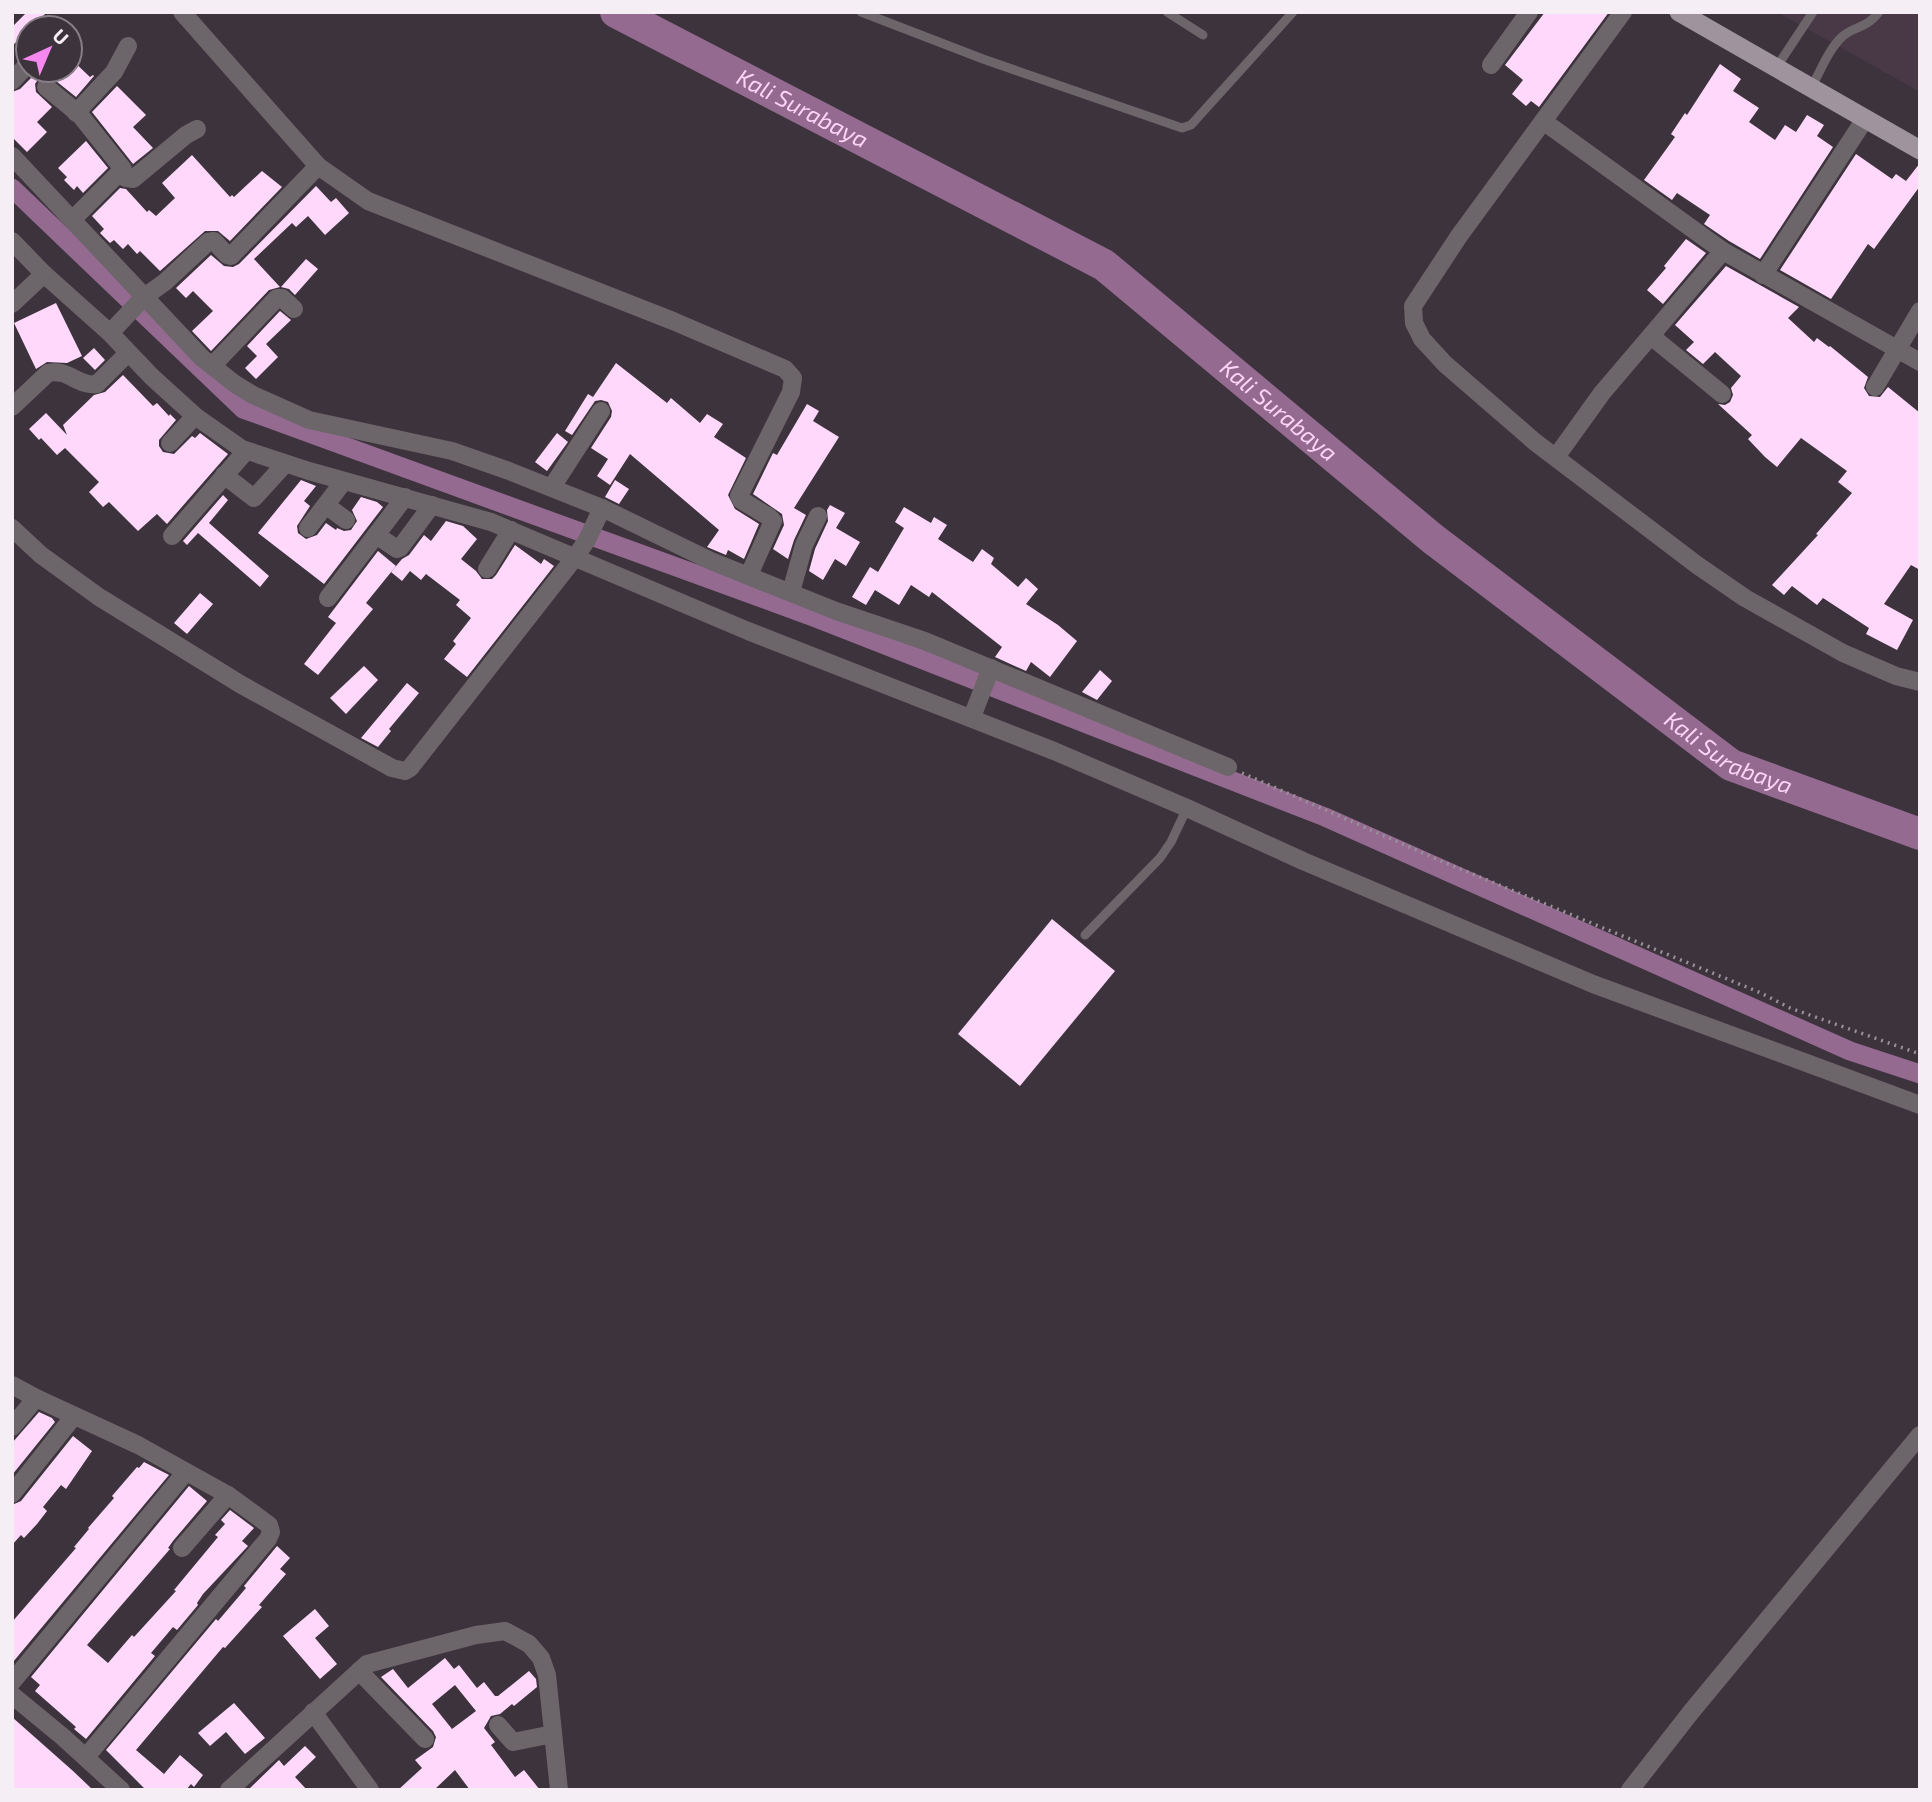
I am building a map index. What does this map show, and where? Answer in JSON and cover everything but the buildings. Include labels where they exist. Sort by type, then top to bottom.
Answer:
[{"type":"main road","points":[[1679,12],[1920,150]]},
{"type":"street","points":[[182,12],[318,166],[368,201],[785,369],[793,378],[791,391],[739,496],[773,522],[749,575]]},
{"type":"street","points":[[1491,65],[1529,12]]},
{"type":"street","points":[[1623,12],[1459,236],[1413,306],[1414,323],[1422,339],[1445,364],[1535,442],[1697,565],[1745,598],[1843,653],[1896,676],[1920,682]]},
{"type":"street","points":[[76,113],[114,72],[128,46]]},
{"type":"street","points":[[46,87],[76,113],[123,169],[72,220]]},
{"type":"street","points":[[1763,275],[1865,119]]},
{"type":"street","points":[[1543,121],[1723,251],[1920,362]]},
{"type":"street","points":[[120,174],[133,179],[197,129]]},
{"type":"street","points":[[12,156],[143,298],[212,366],[253,396],[309,420],[452,451],[552,487],[600,512],[711,561],[1227,767]]},
{"type":"street","points":[[114,328],[143,298],[210,241],[214,241],[231,256],[318,166]]},
{"type":"street","points":[[12,241],[44,274],[114,328],[128,353],[195,416],[246,451],[476,517],[576,556],[748,631],[974,710],[1303,862],[1593,984],[1920,1105]]},
{"type":"street","points":[[1556,457],[1602,393],[1723,251]]},
{"type":"street","points":[[12,304],[44,274]]},
{"type":"street","points":[[212,366],[277,298],[282,298],[294,309]]},
{"type":"street","points":[[1875,387],[1920,311]]},
{"type":"street","points":[[1651,336],[1722,394]]},
{"type":"street","points":[[12,407],[48,373],[65,372],[86,385],[97,384],[128,353]]},
{"type":"street","points":[[552,487],[601,411]]},
{"type":"street","points":[[170,443],[195,416]]},
{"type":"street","points":[[172,536],[246,451]]},
{"type":"street","points":[[224,475],[254,498],[285,464]]},
{"type":"street","points":[[308,528],[344,481]]},
{"type":"street","points":[[328,598],[405,497]]},
{"type":"street","points":[[376,535],[397,549],[400,548],[432,505]]},
{"type":"street","points":[[327,506],[346,520]]},
{"type":"street","points":[[12,528],[61,570],[110,604],[240,684],[401,771],[410,768],[576,556],[600,512]]},
{"type":"street","points":[[791,592],[804,545],[818,516]]},
{"type":"street","points":[[487,569],[511,530]]},
{"type":"street","points":[[974,710],[989,672]]},
{"type":"street","points":[[12,1385],[162,1457],[185,1473],[228,1495],[269,1525],[271,1532],[268,1539],[86,1757]]},
{"type":"street","points":[[12,1427],[36,1398]]},
{"type":"street","points":[[12,1494],[74,1416]]},
{"type":"street","points":[[1630,1790],[1691,1712],[1920,1435]]},
{"type":"street","points":[[12,1682],[185,1473]]},
{"type":"street","points":[[182,1548],[228,1495]]},
{"type":"street","points":[[229,1790],[367,1664],[476,1635],[505,1631],[529,1644],[541,1658],[547,1675],[559,1790]]},
{"type":"street","points":[[359,1671],[425,1739]]},
{"type":"street","points":[[12,1695],[121,1790]]},
{"type":"street","points":[[313,1712],[370,1790]]},
{"type":"street","points":[[498,1725],[513,1742],[553,1734]]},
{"type":"lane","points":[[861,12],[983,59],[1182,128],[1191,125],[1293,12]]},
{"type":"lane","points":[[1167,12],[1203,35]]},
{"type":"lane","points":[[1776,68],[1813,12]]},
{"type":"lane","points":[[1811,88],[1838,41],[1846,34],[1870,24],[1878,12]]},
{"type":"lane","points":[[1085,934],[1160,858],[1187,808]]},
{"type":"path","points":[[1227,767],[1441,861],[1761,993],[1790,1008],[1920,1054]]},
{"type":"shaded area","points":[[1777,12],[1920,12],[1920,92]]},
{"type":"waterway","name":"Kali Surabaya","points":[[616,12],[1104,265],[1433,539],[1731,765],[1920,834]]},
{"type":"waterway","points":[[12,188],[243,409],[808,615],[1325,817],[1850,1051],[1920,1074]]}]
